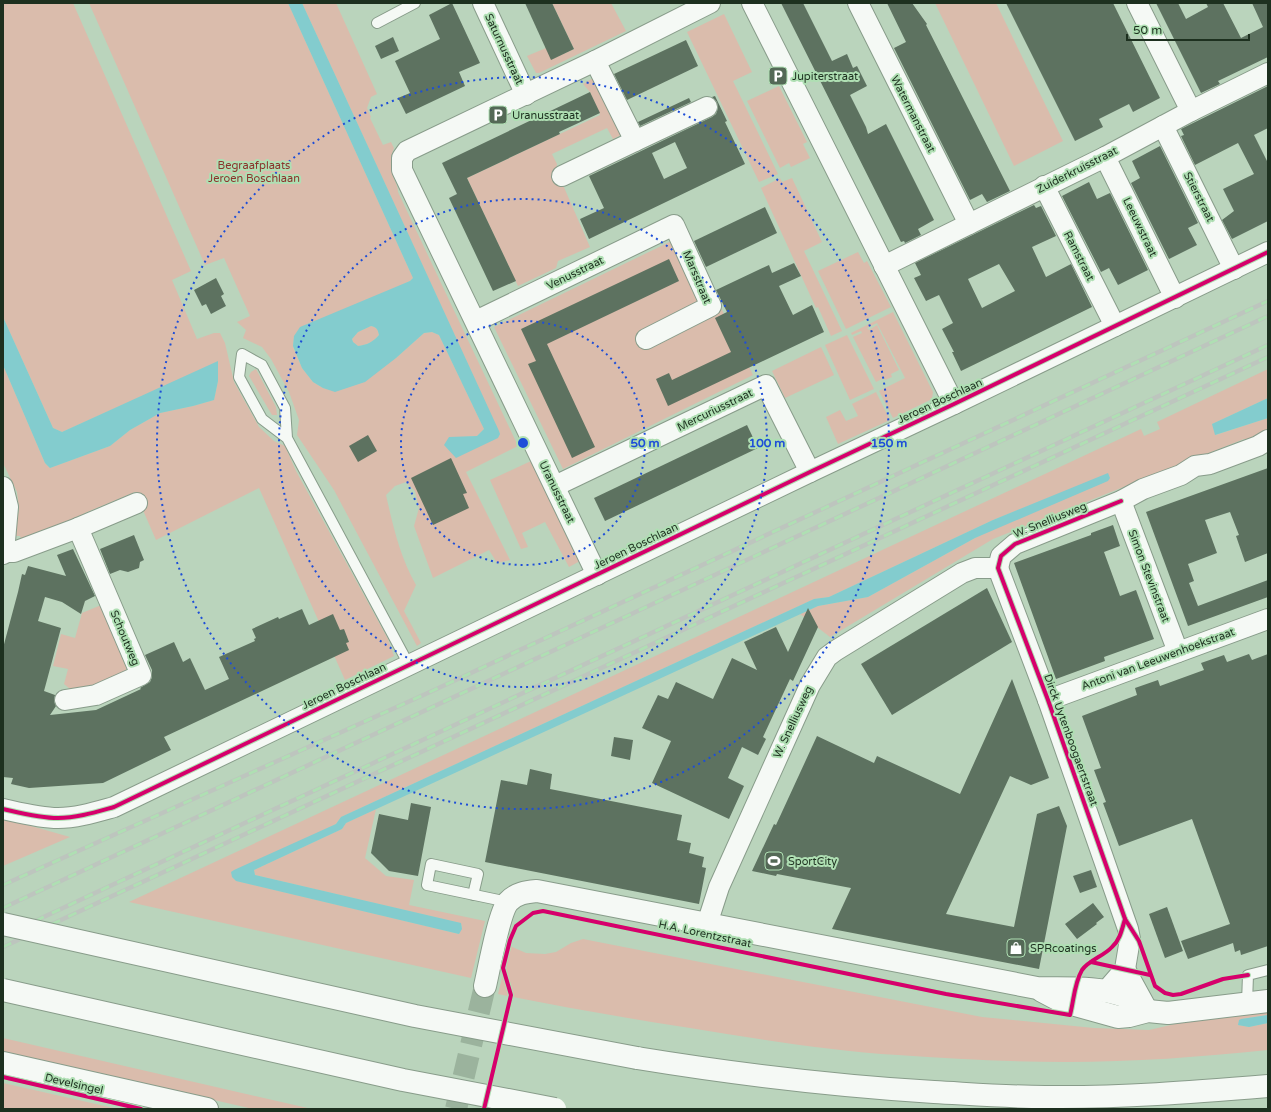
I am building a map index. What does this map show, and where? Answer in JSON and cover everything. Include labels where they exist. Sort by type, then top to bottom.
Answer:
[{"type":"main road","name":"H.A. Lorentzstraat","points":[[508,902],[522,893],[537,891],[1037,988],[1075,987],[1105,992],[1123,996],[1148,1011]]},
{"type":"main road","points":[[485,986],[501,919],[508,902]]},
{"type":"main road","points":[[3,924],[415,1016],[637,1058],[699,1068],[859,1087],[1045,1097],[1151,1095],[1268,1086]]},
{"type":"main road","name":"H.A. Lorentzstraat","points":[[1037,988],[1061,1001],[1118,1017],[1148,1011],[1168,1013],[1268,1001]]},
{"type":"main road","points":[[3,990],[403,1080],[555,1109]]},
{"type":"main road","name":"Develsingel","points":[[3,1063],[207,1109]]},
{"type":"street","name":"Saturnusstraat","points":[[483,3],[526,94]]},
{"type":"street","name":"Uranusstraat","points":[[597,575],[555,486],[534,447],[476,321],[402,170],[402,158],[407,151],[595,61],[710,3]]},
{"type":"street","points":[[752,3],[954,404]]},
{"type":"street","name":"Watermanstraat","points":[[858,3],[969,224]]},
{"type":"street","points":[[1137,3],[1191,111]]},
{"type":"street","points":[[595,61],[635,140]]},
{"type":"street","name":"Zuiderkruisstraat","points":[[884,266],[1105,157],[1191,111],[1268,73]]},
{"type":"street","points":[[562,176],[707,107]]},
{"type":"street","name":"Stierstraat","points":[[1163,126],[1234,268]]},
{"type":"street","name":"Leeuwstraat","points":[[1105,157],[1175,298]]},
{"type":"street","name":"Ramstraat","points":[[1044,186],[1115,326]]},
{"type":"street","name":"Venusstraat","points":[[476,321],[674,225]]},
{"type":"street","name":"Marsstraat","points":[[646,339],[712,306],[674,225]]},
{"type":"street","name":"Jeroen Boschlaan","points":[[3,809],[30,815],[58,818],[86,815],[114,807],[1268,252]]},
{"type":"street","name":"Mercuriusstraat","points":[[555,486],[766,385],[810,472]]},
{"type":"street","name":"W. Snelliusweg","points":[[707,924],[718,887],[810,685],[827,657],[962,573],[975,568],[998,568],[1001,556],[1015,544],[1121,501],[1143,489],[1181,475],[1195,466],[1210,464],[1258,446],[1268,440]]},
{"type":"street","points":[[3,487],[8,506],[3,553],[14,552],[78,528],[137,503]]},
{"type":"street","name":"Simon Stevinstraat","points":[[1121,501],[1178,652]]},
{"type":"street","name":"Schoutweg","points":[[65,700],[96,695],[141,675],[78,528]]},
{"type":"street","name":"Dirck Uytenboogaertstraat","points":[[998,568],[1048,700],[1125,919],[1130,939],[1125,969]]},
{"type":"street","name":"Antoni van Leeuwenhoekstraat","points":[[1048,700],[1268,619]]},
{"type":"street","points":[[1105,992],[1125,969],[1148,1011]]},
{"type":"lane","points":[[377,23],[415,3]]},
{"type":"lane","points":[[287,438],[262,419],[239,377],[242,354],[262,365],[279,396],[285,408],[287,438],[409,665]]},
{"type":"lane","points":[[473,895],[478,874],[432,864],[427,885],[473,895],[508,902]]},
{"type":"lane","points":[[1247,1004],[1248,975],[1268,970]]},
{"type":"green space","points":[[3,3],[73,3],[191,271],[172,280],[197,339],[214,333],[220,333],[225,343],[234,382],[259,427],[274,441],[285,446],[296,471],[388,639],[394,656],[345,680],[259,488],[156,540],[135,492],[85,513],[82,519],[23,544],[20,536],[14,536],[19,509],[17,492],[3,463],[3,365],[45,463],[50,468],[110,446],[130,430],[160,413],[214,400],[218,381],[218,362],[62,432],[53,428],[3,317]]},
{"type":"green space","name":"Begraafplaats Jeroen Boschlaan","points":[[89,3],[288,3],[413,278],[410,281],[294,336],[293,347],[302,368],[313,382],[323,388],[328,389],[396,358],[424,333],[432,332],[439,335],[484,429],[477,436],[449,438],[445,445],[500,434],[302,3],[336,3],[377,94],[371,97],[367,108],[371,117],[370,118],[383,145],[391,142],[394,148],[391,158],[391,166],[398,192],[518,446],[466,472],[510,560],[497,563],[489,550],[433,578],[414,526],[419,508],[415,491],[406,482],[395,486],[386,495],[401,552],[416,585],[404,611],[421,643],[417,646],[334,490],[297,435],[299,420],[289,392],[271,359],[262,347],[243,338],[246,330],[237,322],[250,316],[224,258],[205,265]]},
{"type":"green space","points":[[552,3],[611,3],[626,31],[539,73],[536,73],[527,56],[546,48],[552,59],[574,49]]},
{"type":"green space","points":[[935,3],[996,3],[1063,141],[1014,166]]},
{"type":"green space","points":[[724,14],[752,72],[733,81],[778,174],[759,182],[687,32]]},
{"type":"green space","points":[[595,77],[623,134],[613,139],[607,128],[552,154],[557,164],[556,169],[590,247],[558,261],[556,268],[518,286],[467,178],[600,115],[590,92],[583,84]]},
{"type":"green space","points":[[779,86],[807,142],[803,144],[810,158],[791,167],[789,163],[780,168],[747,101]]},
{"type":"green space","points":[[780,178],[782,182],[792,178],[822,242],[804,251],[842,331],[831,336],[818,307],[816,308],[761,188]]},
{"type":"green space","points":[[686,234],[753,375],[563,469],[494,327]]},
{"type":"green space","points":[[858,252],[864,263],[867,261],[891,307],[846,329],[818,271]]},
{"type":"green space","points":[[893,312],[933,392],[932,399],[893,418],[879,391],[905,378],[877,323],[867,328],[869,330],[877,325],[899,370],[891,374],[892,377],[885,380],[884,378],[876,382],[853,337],[862,333],[861,331],[852,335],[851,333]]},
{"type":"green space","points":[[371,326],[376,328],[379,333],[374,340],[367,344],[358,346],[353,342],[352,339],[358,332]]},
{"type":"green space","points":[[847,335],[874,389],[850,400],[825,345]]},
{"type":"green space","points":[[821,347],[834,375],[785,398],[772,371]]},
{"type":"green space","points":[[256,369],[276,407],[277,415],[272,415],[249,376],[251,372]]},
{"type":"green space","points":[[1268,369],[1268,398],[1212,424],[1216,435],[1268,418],[1268,429],[1266,430],[1262,440],[1253,443],[1244,439],[993,539],[830,637],[800,614],[818,606],[868,597],[975,538],[1108,474],[993,520],[829,597],[814,599],[341,817],[336,824],[232,877],[237,881],[459,934],[462,926],[460,923],[255,875],[254,870],[342,829],[346,823],[376,809],[365,858],[386,876],[414,880],[409,905],[485,921],[471,978],[129,902],[1141,429],[1144,436],[1160,429],[1157,422]]},
{"type":"green space","points":[[876,392],[890,420],[838,444],[826,417],[840,410],[846,421],[858,416],[852,404]]},
{"type":"green space","points":[[531,461],[580,561],[569,567],[545,522],[522,533],[528,547],[521,549],[490,480]]},
{"type":"green space","points":[[106,603],[130,664],[122,675],[75,693],[64,684],[68,669],[53,666],[61,634],[75,638],[82,613]]},
{"type":"green space","points":[[3,818],[70,837],[3,866]]},
{"type":"green space","points":[[583,939],[982,1017],[1094,1028],[1149,1030],[1175,1024],[1268,1009],[1268,1015],[1241,1019],[1238,1025],[1249,1027],[1268,1023],[1268,1050],[1167,1059],[1116,1061],[1066,1062],[940,1058],[820,1048],[594,1012],[498,994],[510,946],[526,953],[545,954],[556,952],[571,943]]},
{"type":"green space","points":[[3,1038],[312,1109],[253,1109],[3,1053]]},
{"type":"green space","points":[[3,1083],[118,1109],[3,1109]]},
{"type":"water","points":[[288,3],[302,3],[499,431],[500,434],[498,438],[456,458],[444,445],[449,437],[477,436],[484,429],[439,335],[432,332],[424,333],[396,358],[365,382],[335,392],[323,388],[313,382],[302,368],[293,346],[294,336],[300,327],[410,281],[413,278]],"holes":[[[371,326],[377,329],[379,335],[374,340],[367,344],[358,346],[353,342],[352,339],[358,332]]]},
{"type":"water","points":[[3,317],[53,428],[62,432],[218,361],[218,381],[214,400],[160,413],[130,430],[110,446],[50,468],[45,463],[3,365]]},
{"type":"water","points":[[1268,398],[1268,418],[1215,435],[1212,424]]},
{"type":"water","points":[[1108,473],[1110,478],[1108,481],[975,538],[868,597],[818,606],[346,823],[342,829],[254,870],[255,875],[461,923],[462,929],[459,934],[236,881],[232,877],[231,872],[234,870],[336,824],[341,817],[814,599],[829,597],[993,520]]},
{"type":"water","points":[[1268,1015],[1268,1023],[1249,1027],[1238,1025],[1239,1020],[1241,1019]]},
{"type":"building","points":[[452,3],[480,63],[459,72],[465,86],[406,114],[398,98],[410,93],[395,61],[440,39],[429,15]]},
{"type":"building","points":[[525,3],[552,3],[574,49],[551,60]]},
{"type":"building","points":[[781,3],[803,3],[832,61],[847,54],[853,68],[857,66],[867,86],[850,95],[868,134],[886,124],[934,220],[918,229],[921,235],[905,243],[904,241],[901,242]]},
{"type":"building","points":[[887,3],[912,3],[927,24],[926,25],[1010,191],[987,202],[982,194],[970,200],[894,48],[906,42]]},
{"type":"building","points":[[1006,3],[1113,3],[1160,98],[1133,112],[1129,104],[1099,119],[1103,127],[1075,141]]},
{"type":"building","points":[[1156,3],[1178,3],[1186,19],[1208,7],[1206,3],[1223,3],[1241,38],[1263,27],[1252,3],[1268,3],[1268,57],[1218,81],[1220,84],[1201,93]]},
{"type":"building","points":[[393,37],[399,51],[381,59],[375,46]]},
{"type":"building","points":[[686,40],[698,66],[627,100],[614,74]]},
{"type":"building","points":[[1268,86],[1268,128],[1254,135],[1268,163],[1268,221],[1232,239],[1222,220],[1234,211],[1223,189],[1254,174],[1238,143],[1195,165],[1181,136],[1184,135],[1181,129]]},
{"type":"building","points":[[590,92],[600,113],[559,132],[560,134],[467,178],[516,281],[493,291],[449,198],[457,194],[442,163]]},
{"type":"building","points":[[715,96],[727,121],[725,122],[745,164],[589,239],[580,219],[604,208],[589,176],[712,117],[716,114],[718,108],[717,102],[712,97]],"holes":[[[675,142],[687,168],[664,179],[652,153]]]},
{"type":"building","points":[[689,98],[691,102],[640,126],[638,122]]},
{"type":"building","points":[[1160,146],[1198,223],[1188,228],[1197,245],[1169,259],[1131,183],[1140,178],[1132,161]]},
{"type":"building","points":[[1089,182],[1097,199],[1110,193],[1148,270],[1118,285],[1109,268],[1101,272],[1062,196]]},
{"type":"building","points":[[1034,205],[1036,208],[1041,206],[1056,236],[1032,247],[1046,277],[1071,264],[1092,307],[961,371],[952,352],[954,352],[942,329],[953,323],[939,295],[926,301],[914,278],[921,275],[915,263]],"holes":[[[999,264],[1015,291],[982,308],[968,279]]]},
{"type":"building","points":[[765,207],[777,233],[706,267],[694,241]]},
{"type":"building","points":[[669,259],[679,281],[547,344],[595,447],[572,458],[528,364],[536,361],[521,329]]},
{"type":"building","points":[[794,263],[801,276],[779,286],[793,315],[812,305],[824,332],[668,406],[656,379],[669,373],[672,380],[731,352],[715,318],[727,312],[716,290],[769,265],[772,273]]},
{"type":"building","points":[[216,278],[224,294],[221,296],[226,306],[211,314],[206,304],[202,306],[194,290]]},
{"type":"building","points":[[747,425],[758,448],[605,521],[594,498]]},
{"type":"building","points":[[368,435],[377,451],[358,462],[349,446]]},
{"type":"building","points":[[451,458],[467,493],[463,494],[469,508],[433,525],[411,478]]},
{"type":"building","points":[[1268,468],[1268,553],[1245,562],[1236,536],[1239,535],[1230,512],[1205,520],[1217,553],[1188,564],[1194,581],[1189,583],[1198,606],[1268,580],[1268,597],[1188,626],[1146,512]]},
{"type":"building","points":[[1113,525],[1120,546],[1104,552],[1120,596],[1136,590],[1154,639],[1104,657],[1105,661],[1056,679],[1014,563],[1091,535],[1091,533]]},
{"type":"building","points":[[134,535],[144,560],[140,562],[139,568],[128,572],[120,570],[110,574],[100,549]]},
{"type":"building","points":[[73,549],[95,596],[85,601],[81,614],[62,602],[45,597],[38,621],[61,628],[44,691],[55,695],[54,701],[56,706],[50,715],[96,710],[141,689],[140,688],[150,682],[152,677],[152,670],[145,655],[174,642],[183,662],[190,658],[205,690],[229,679],[219,657],[255,641],[254,639],[256,638],[252,629],[278,617],[279,619],[302,609],[309,625],[333,614],[340,630],[344,629],[349,642],[346,643],[349,650],[164,737],[171,750],[103,783],[29,788],[11,784],[13,778],[3,777],[3,648],[22,574],[25,575],[28,566],[66,576],[57,555]]},
{"type":"building","points":[[987,588],[1012,642],[892,715],[861,664]]},
{"type":"building","points":[[808,608],[818,627],[793,681],[790,679],[763,737],[766,739],[758,755],[742,747],[728,778],[744,786],[729,819],[652,783],[671,741],[642,728],[658,695],[668,699],[676,682],[713,699],[732,658],[757,670],[744,642],[776,627],[788,652]]},
{"type":"building","points":[[1249,654],[1252,660],[1268,654],[1268,946],[1241,955],[1240,950],[1235,952],[1233,943],[1188,959],[1181,941],[1230,924],[1192,819],[1119,846],[1103,803],[1106,802],[1094,770],[1101,768],[1082,716],[1137,695],[1135,688],[1158,680],[1160,686],[1204,670],[1201,663],[1224,655],[1227,662]]},
{"type":"building","points":[[1012,679],[1049,778],[1031,785],[1010,776],[946,914],[1014,927],[1037,814],[1059,806],[1067,826],[1039,969],[832,929],[851,888],[777,874],[776,876],[752,871],[774,824],[776,825],[817,736],[874,763],[877,756],[960,794]]},
{"type":"building","points":[[614,737],[633,740],[630,760],[611,756]]},
{"type":"building","points":[[530,769],[552,774],[550,789],[682,815],[677,840],[691,843],[689,853],[704,857],[702,867],[706,868],[699,904],[485,862],[501,780],[527,785]]},
{"type":"building","points":[[411,803],[431,807],[418,876],[389,871],[371,853],[379,814],[408,820]]},
{"type":"building","points":[[1091,870],[1097,887],[1080,893],[1073,876]]},
{"type":"building","points":[[1093,903],[1104,917],[1077,939],[1065,924]]},
{"type":"building","points":[[1167,907],[1183,951],[1165,958],[1149,914]]},
{"type":"tunnel","points":[[456,1109],[485,986]]},
{"type":"railway","points":[[3,885],[430,692],[1268,301]]},
{"type":"railway","points":[[3,908],[1268,316]]},
{"type":"railway","points":[[3,936],[1268,345]]},
{"type":"railway","points":[[3,947],[1268,357]]},
{"type":"cycle path","points":[[3,809],[37,816],[65,818],[93,813],[114,807],[1268,252]]},
{"type":"cycle path","points":[[1121,501],[1015,544],[1001,556],[998,568],[1048,700],[1125,919],[1139,941],[1155,986],[1165,993],[1173,995],[1181,994],[1223,979],[1248,975]]},
{"type":"cycle path","points":[[484,1109],[511,995],[503,968],[510,940],[516,926],[533,913],[543,911],[946,994],[1070,1015],[1079,975],[1089,963],[1105,953],[1115,944],[1125,919]]},
{"type":"cycle path","points":[[1091,962],[1150,975]]},
{"type":"cycle path","points":[[3,1077],[141,1109]]},
{"type":"place","name":"Jupiterstraat","points":[[778,76]]},
{"type":"place","name":"Uranusstraat","points":[[498,115]]},
{"type":"place","name":"SportCity","points":[[774,861]]},
{"type":"place","name":"SPRcoatings","points":[[1016,948]]}]
